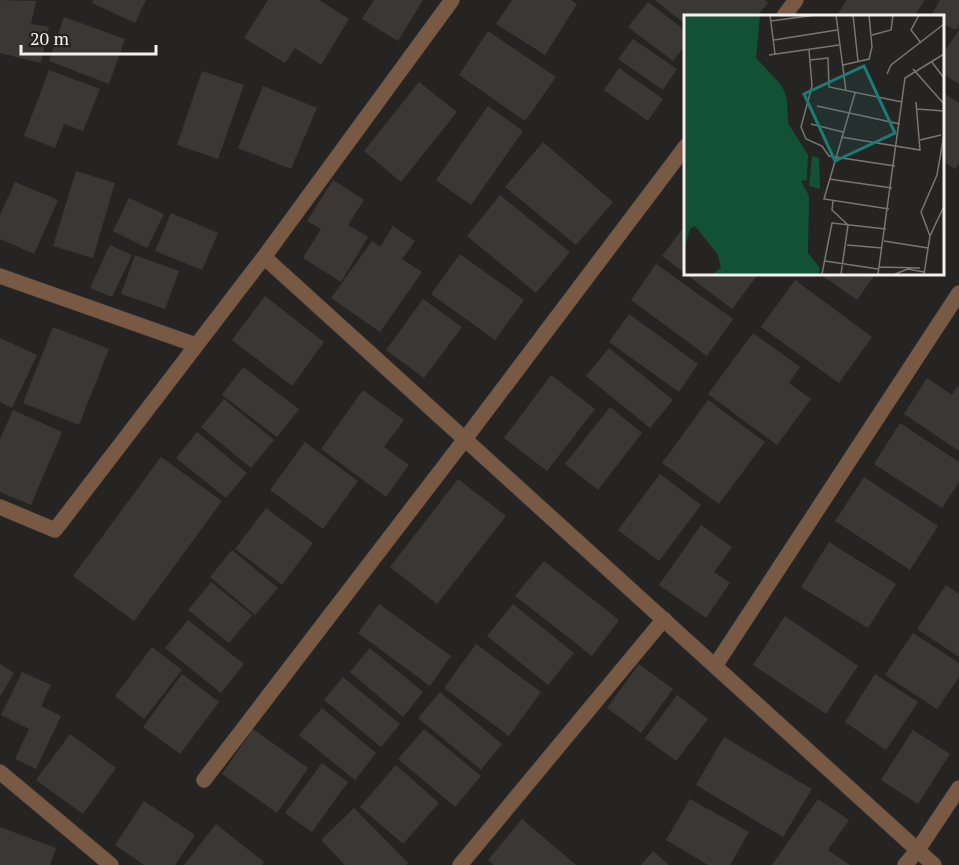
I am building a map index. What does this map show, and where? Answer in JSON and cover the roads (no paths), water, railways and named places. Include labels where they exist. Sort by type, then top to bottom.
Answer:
[{"type":"street","points":[[0,507],[55,530],[264,257],[452,0]]},
{"type":"street","points":[[785,15],[796,0]]},
{"type":"street","points":[[204,780],[684,149]]},
{"type":"street","points":[[264,257],[934,865]]},
{"type":"street","points":[[0,276],[196,345]]},
{"type":"street","points":[[715,666],[959,293]]},
{"type":"street","points":[[460,865],[664,619]]},
{"type":"street","points":[[0,772],[111,865]]},
{"type":"street","points":[[906,865],[918,851],[959,788]]}]
